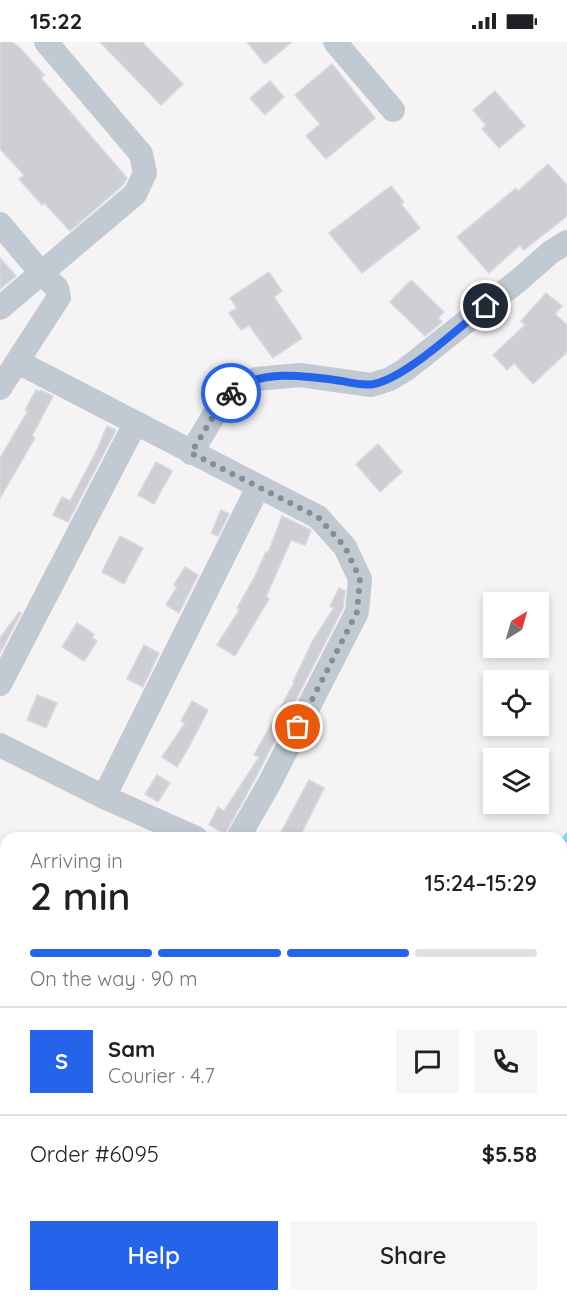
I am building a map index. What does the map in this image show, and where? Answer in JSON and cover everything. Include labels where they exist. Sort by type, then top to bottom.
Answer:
[{"type":"street","points":[[0,308],[135,194],[145,173],[141,154],[46,42]]},
{"type":"street","points":[[335,42],[393,110]]},
{"type":"street","points":[[0,224],[42,274],[57,288],[59,297],[0,388]]},
{"type":"street","points":[[191,453],[222,402],[236,388],[256,379],[300,375],[371,385],[390,379],[405,370],[551,252],[567,242]]},
{"type":"street","points":[[18,362],[318,517],[345,547],[360,579],[357,612],[269,784],[241,832]]},
{"type":"street","points":[[0,684],[135,424]]},
{"type":"street","points":[[104,797],[258,487]]},
{"type":"street","points":[[0,745],[104,797],[183,832]]},
{"type":"building","points":[[0,42],[12,42],[21,49],[44,75],[41,78],[127,178],[123,185],[70,231],[19,179],[24,175],[0,149]]},
{"type":"building","points":[[100,42],[142,42],[183,84],[161,105]]},
{"type":"building","points":[[247,42],[292,42],[265,64]]},
{"type":"building","points":[[332,64],[375,118],[326,159],[306,136],[320,124],[295,95]]},
{"type":"building","points":[[270,81],[284,97],[265,115],[250,98]]},
{"type":"building","points":[[495,91],[525,126],[499,148],[482,129],[486,125],[473,110]]},
{"type":"building","points":[[548,164],[567,185],[567,216],[524,250],[520,245],[489,273],[457,237],[516,188],[518,191]]},
{"type":"building","points":[[391,186],[404,202],[401,204],[420,228],[362,273],[329,233]]},
{"type":"building","points":[[0,258],[16,276],[0,289]]},
{"type":"building","points":[[269,272],[282,291],[274,297],[302,338],[273,358],[249,325],[241,330],[229,313],[237,308],[230,298]]},
{"type":"building","points":[[411,280],[444,312],[438,318],[442,322],[425,336],[390,302]]},
{"type":"building","points":[[546,293],[562,306],[555,314],[567,325],[567,352],[533,384],[514,363],[507,370],[493,355],[525,325],[521,321]]},
{"type":"building","points":[[36,390],[53,396],[32,436],[35,438],[0,498],[0,458],[28,411],[25,410]]},
{"type":"building","points":[[107,426],[116,430],[68,522],[53,515],[62,497],[70,501]]},
{"type":"building","points":[[378,444],[402,472],[380,492],[356,464]]},
{"type":"building","points":[[156,462],[172,471],[154,504],[138,495]]},
{"type":"building","points":[[221,510],[229,514],[218,536],[211,533]]},
{"type":"building","points":[[282,516],[311,530],[305,545],[291,540],[266,597],[269,599],[235,656],[217,645],[240,609],[237,608],[266,552],[268,553]]},
{"type":"building","points":[[120,536],[143,548],[124,584],[102,572]]},
{"type":"building","points":[[185,567],[198,575],[179,613],[166,605]]},
{"type":"building","points":[[339,588],[345,591],[343,608],[256,777],[226,832],[221,832],[209,825],[218,807],[224,811],[259,757],[254,755],[294,683],[313,640],[334,608],[330,606]]},
{"type":"building","points":[[19,612],[21,613],[0,653],[0,638]]},
{"type":"building","points":[[77,623],[94,634],[92,638],[97,641],[84,661],[62,647]]},
{"type":"building","points":[[144,645],[159,653],[143,687],[127,679]]},
{"type":"building","points":[[37,695],[57,703],[46,728],[27,720]]},
{"type":"building","points":[[192,701],[208,710],[177,767],[162,757],[185,723],[181,721]]},
{"type":"building","points":[[157,775],[170,783],[158,802],[145,794]]},
{"type":"building","points":[[309,780],[324,788],[302,832],[281,832]]},
{"type":"way so far","points":[[231,393],[222,402],[191,453],[318,517],[345,547],[360,579],[357,612],[298,727]]},
{"type":"route","points":[[231,393],[236,388],[256,379],[300,375],[371,385],[390,379],[405,370],[486,306]]}]
